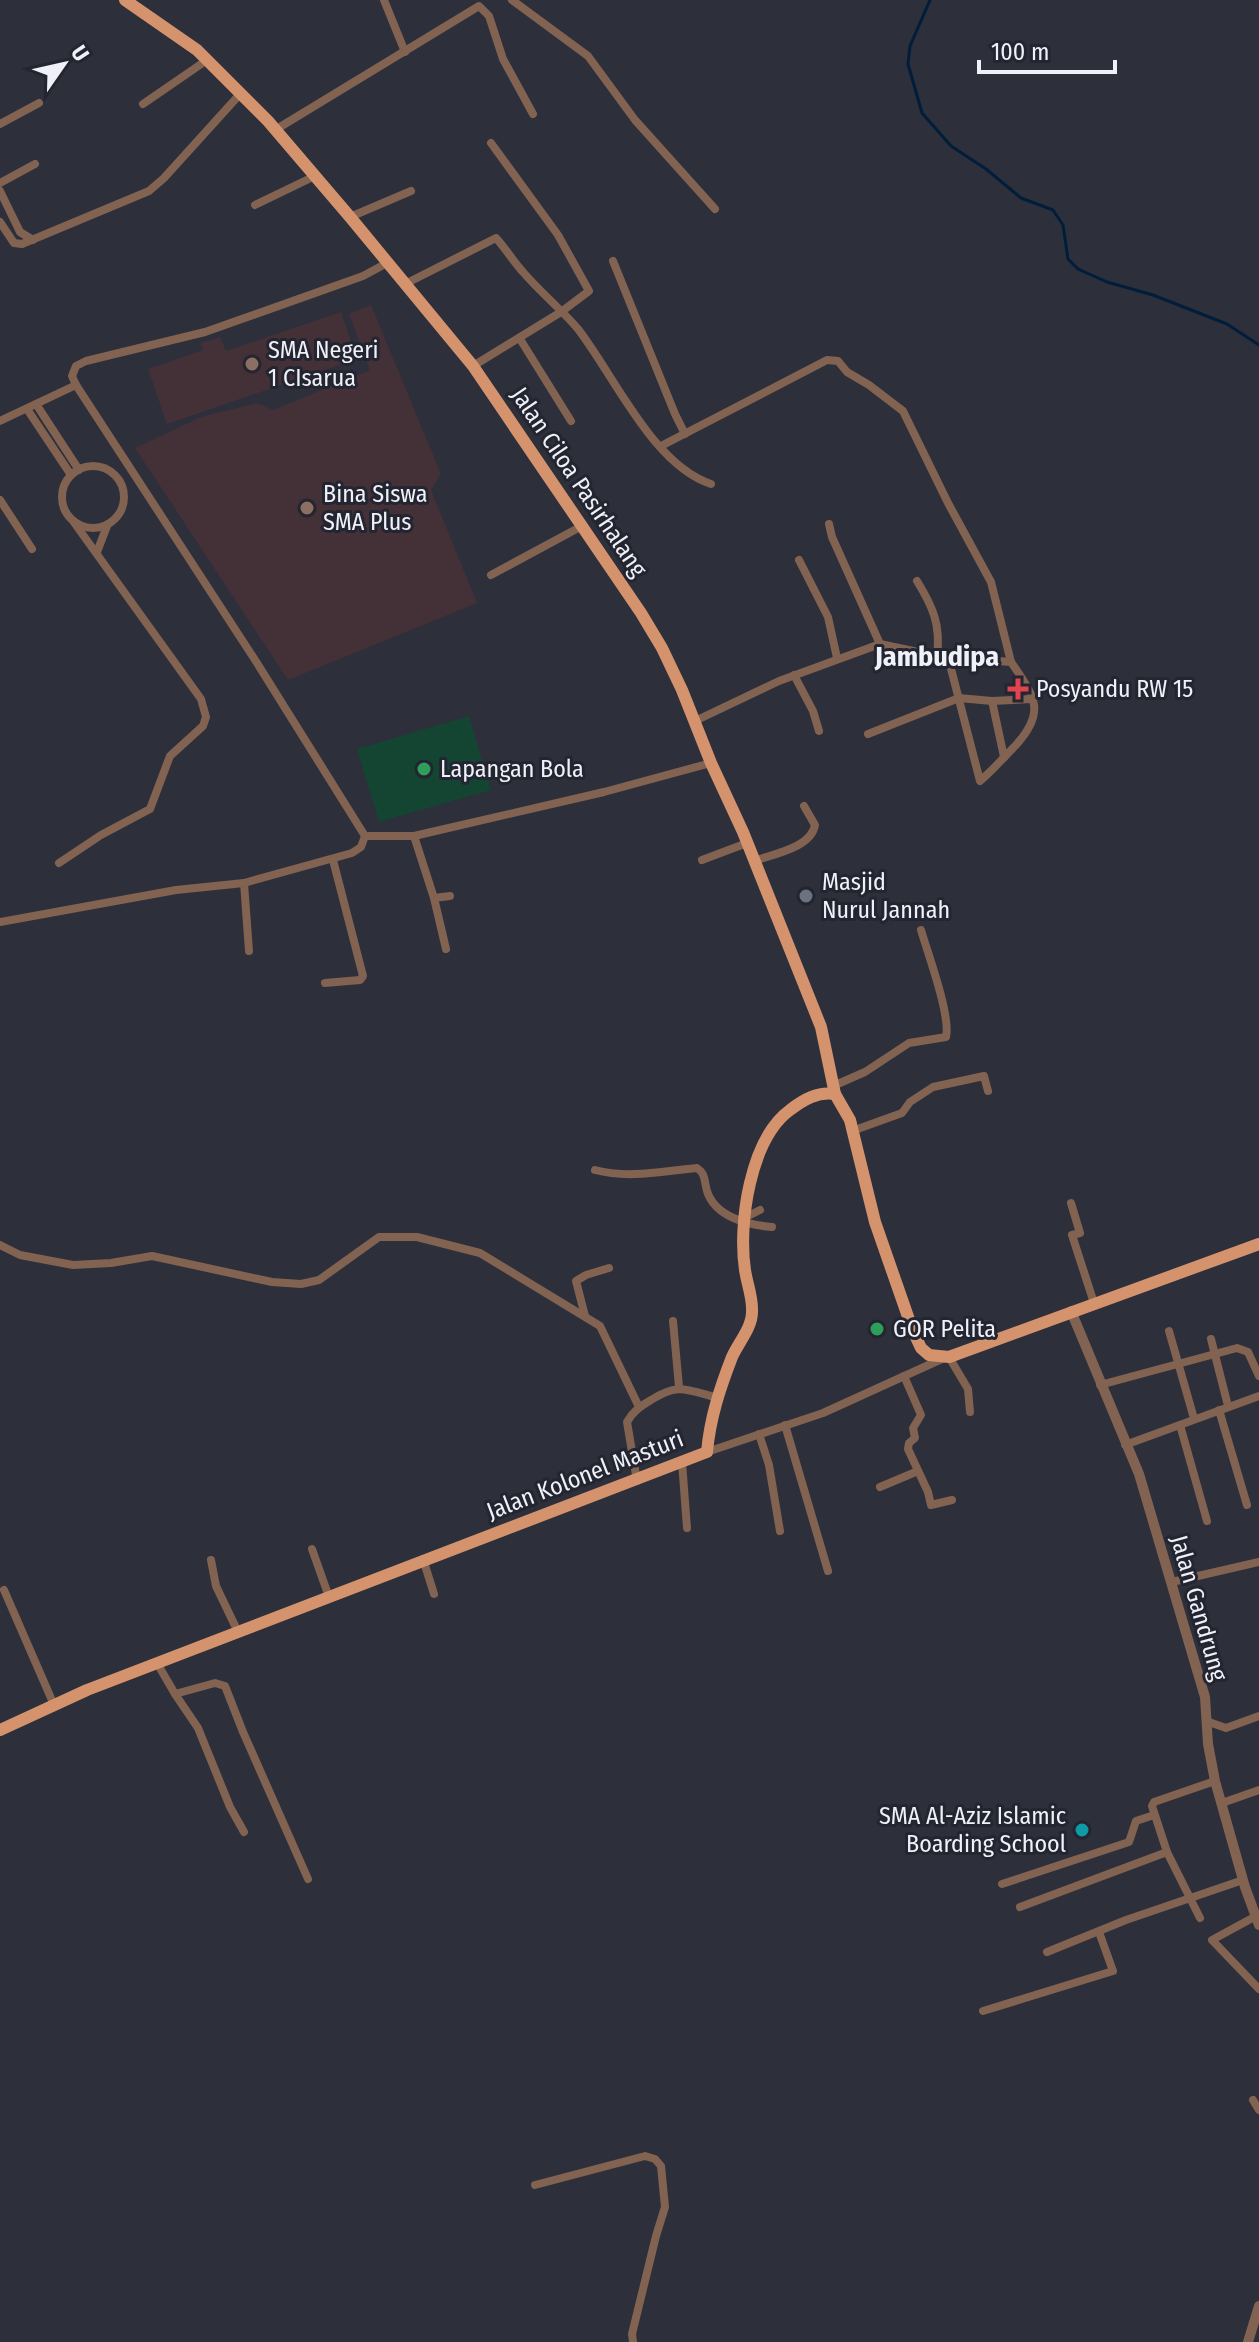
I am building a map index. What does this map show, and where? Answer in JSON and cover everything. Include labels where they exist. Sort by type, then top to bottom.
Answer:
[{"type":"main road","name":"Jalan Ciloa Pasirhalang","points":[[125,0],[190,44],[207,60],[275,130],[350,217],[473,366],[662,648],[747,843],[821,1027],[834,1090]]},
{"type":"main road","points":[[834,1090],[850,1120],[875,1222],[916,1339],[929,1355],[947,1358],[1259,1244]]},
{"type":"main road","name":"Jalan Kolonel Masturi","points":[[0,1730],[157,1663],[707,1452],[710,1421],[752,1313],[745,1270],[745,1220],[755,1164],[773,1127],[785,1114],[804,1100],[834,1090]]},
{"type":"street","points":[[384,0],[405,52]]},
{"type":"street","points":[[275,130],[487,0]]},
{"type":"street","points":[[512,0],[588,56],[635,120],[715,209]]},
{"type":"street","points":[[479,6],[489,16],[503,59],[533,114]]},
{"type":"street","points":[[143,104],[207,60]]},
{"type":"street","points":[[0,222],[14,243],[33,240],[156,186],[241,93]]},
{"type":"street","points":[[0,124],[39,103]]},
{"type":"street","points":[[473,366],[561,312],[586,294],[588,287],[558,235],[491,143]]},
{"type":"street","points":[[0,183],[35,164]]},
{"type":"street","points":[[255,205],[315,176]]},
{"type":"street","points":[[0,191],[20,232],[33,240]]},
{"type":"street","points":[[350,217],[411,191]]},
{"type":"street","points":[[405,284],[496,238],[523,273],[576,328],[617,385],[642,427],[670,458],[695,479],[711,484]]},
{"type":"street","points":[[613,261],[685,434]]},
{"type":"street","points":[[365,836],[257,663],[76,385],[72,371],[86,361],[205,332],[363,276],[387,263]]},
{"type":"street","points":[[520,339],[571,421]]},
{"type":"street","points":[[661,446],[827,360],[838,361],[847,372],[880,392],[903,411],[991,582],[1011,662],[1032,699],[1035,712],[1032,726],[979,781],[948,657]]},
{"type":"street","points":[[0,421],[76,385]]},
{"type":"street","points":[[36,404],[75,472]]},
{"type":"street","points":[[27,409],[75,472]]},
{"type":"street","points":[[59,863],[101,835],[150,809],[170,756],[203,726],[206,717],[201,699],[65,511],[62,498],[64,486],[75,472],[90,466],[113,473],[121,483],[124,495],[123,507],[117,518],[107,526],[97,552]]},
{"type":"street","points":[[0,500],[32,549]]},
{"type":"street","points":[[73,521],[89,528],[107,526]]},
{"type":"street","points":[[829,524],[880,644]]},
{"type":"street","points":[[491,575],[582,526]]},
{"type":"street","points":[[799,560],[828,617],[837,658]]},
{"type":"street","points":[[917,581],[933,606],[939,625],[937,656]]},
{"type":"street","points":[[695,721],[794,675],[880,644],[937,656],[1011,662]]},
{"type":"street","points":[[794,675],[813,711],[819,731]]},
{"type":"street","points":[[868,734],[959,698],[992,701],[1032,699]]},
{"type":"street","points":[[992,701],[1004,757]]},
{"type":"street","points":[[365,836],[414,836],[604,792],[711,763]]},
{"type":"street","points":[[754,861],[804,843],[812,836],[815,825],[804,806]]},
{"type":"street","points":[[0,922],[176,890],[244,883],[333,860],[361,847],[365,836]]},
{"type":"street","points":[[414,836],[446,949]]},
{"type":"street","points":[[702,860],[747,843]]},
{"type":"street","points":[[325,983],[360,980],[363,976],[333,860]]},
{"type":"street","points":[[244,883],[249,951]]},
{"type":"street","points":[[434,898],[450,896]]},
{"type":"street","points":[[834,1090],[909,1043],[946,1037],[945,1011],[921,930]]},
{"type":"street","points":[[852,1131],[902,1113],[915,1098],[941,1083],[984,1076],[988,1091]]},
{"type":"street","points":[[595,1170],[610,1174],[643,1175],[697,1168],[704,1174],[709,1196],[719,1210],[772,1227]]},
{"type":"street","points":[[1071,1203],[1080,1233],[1072,1235],[1094,1303]]},
{"type":"street","points":[[745,1220],[760,1210]]},
{"type":"street","points":[[0,1245],[20,1255],[73,1265],[152,1256],[272,1282],[301,1284],[319,1280],[379,1237],[417,1237],[489,1256],[604,1330],[639,1407]]},
{"type":"street","points":[[585,1316],[576,1281],[609,1268]]},
{"type":"street","name":"Jalan Gandrung","points":[[1071,1311],[1139,1474],[1205,1697],[1215,1781],[1243,1880],[1258,1918]]},
{"type":"street","points":[[673,1321],[679,1387]]},
{"type":"street","points":[[1169,1331],[1193,1415]]},
{"type":"street","points":[[1211,1339],[1227,1402]]},
{"type":"street","points":[[1100,1385],[1237,1348],[1244,1349],[1255,1363],[1259,1376]]},
{"type":"street","points":[[707,1452],[823,1413],[947,1358],[968,1389],[970,1412]]},
{"type":"street","points":[[904,1376],[921,1415],[913,1428],[915,1438],[907,1446],[931,1505],[952,1500]]},
{"type":"street","points":[[637,1481],[627,1422],[639,1407],[661,1392],[679,1387],[718,1398]]},
{"type":"street","points":[[1125,1445],[1259,1397]]},
{"type":"street","points":[[1219,1410],[1247,1505]]},
{"type":"street","points":[[785,1425],[828,1571]]},
{"type":"street","points":[[1180,1425],[1207,1521]]},
{"type":"street","points":[[759,1434],[769,1465],[780,1531]]},
{"type":"street","points":[[682,1462],[687,1528]]},
{"type":"street","points":[[880,1487],[918,1471]]},
{"type":"street","points":[[312,1549],[329,1597]]},
{"type":"street","points":[[423,1559],[434,1594]]},
{"type":"street","points":[[211,1560],[214,1580],[238,1632]]},
{"type":"street","points":[[1172,1582],[1259,1562]]},
{"type":"street","points":[[4,1590],[54,1705]]},
{"type":"street","points":[[157,1663],[198,1728],[230,1807],[244,1832]]},
{"type":"street","points":[[175,1694],[215,1683],[225,1686],[308,1879]]},
{"type":"street","points":[[1206,1721],[1226,1728],[1259,1716]]},
{"type":"street","points":[[1200,1918],[1167,1852],[1152,1806],[1154,1802],[1215,1781]]},
{"type":"street","points":[[1222,1803],[1259,1790]]},
{"type":"street","points":[[1002,1884],[1129,1842],[1136,1821],[1154,1815]]},
{"type":"street","points":[[1020,1907],[1167,1852]]},
{"type":"street","points":[[1047,1952],[1126,1920],[1243,1880]]},
{"type":"street","points":[[1258,1918],[1212,1940],[1259,1989]]},
{"type":"street","points":[[983,2011],[1113,1971],[1099,1932]]},
{"type":"street","points":[[1253,2100],[1259,2110]]},
{"type":"street","points":[[535,2185],[645,2156],[655,2159],[661,2166],[665,2207],[633,2342]]},
{"type":"street","points":[[1248,2342],[1259,2306]]},
{"type":"shaded area","name":"Bina Siswa SMA Plus","points":[[371,305],[441,474],[431,490],[477,603],[288,680],[135,448],[201,417],[257,403],[273,410],[370,370],[349,314]]},
{"type":"shaded area","name":"SMA Negeri 1 CIsarua","points":[[341,312],[357,359],[167,424],[148,369],[203,350],[201,343],[220,337],[226,351]]},
{"type":"green space","name":"Lapangan Bola","points":[[469,716],[491,790],[379,822],[357,749]]},
{"type":"waterway","points":[[930,0],[910,46],[908,64],[922,113],[951,146],[986,169],[1021,198],[1053,210],[1063,225],[1068,259],[1078,269],[1227,324],[1259,345]]},
{"type":"place","name":"SMA Negeri 1 CIsarua","points":[[252,364]]},
{"type":"place","name":"Bina Siswa SMA Plus","points":[[307,508]]},
{"type":"place","name":"Posyandu RW 15","points":[[1018,689]]},
{"type":"place","name":"Lapangan Bola","points":[[424,769]]},
{"type":"place","name":"Masjid Nurul Jannah","points":[[806,896]]},
{"type":"place","name":"GOR Pelita","points":[[877,1329]]},
{"type":"place","name":"SMA Al-Aziz Islamic Boarding School","points":[[1082,1830]]},
{"type":"district","name":"Jambudipa","points":[[937,656]]}]
